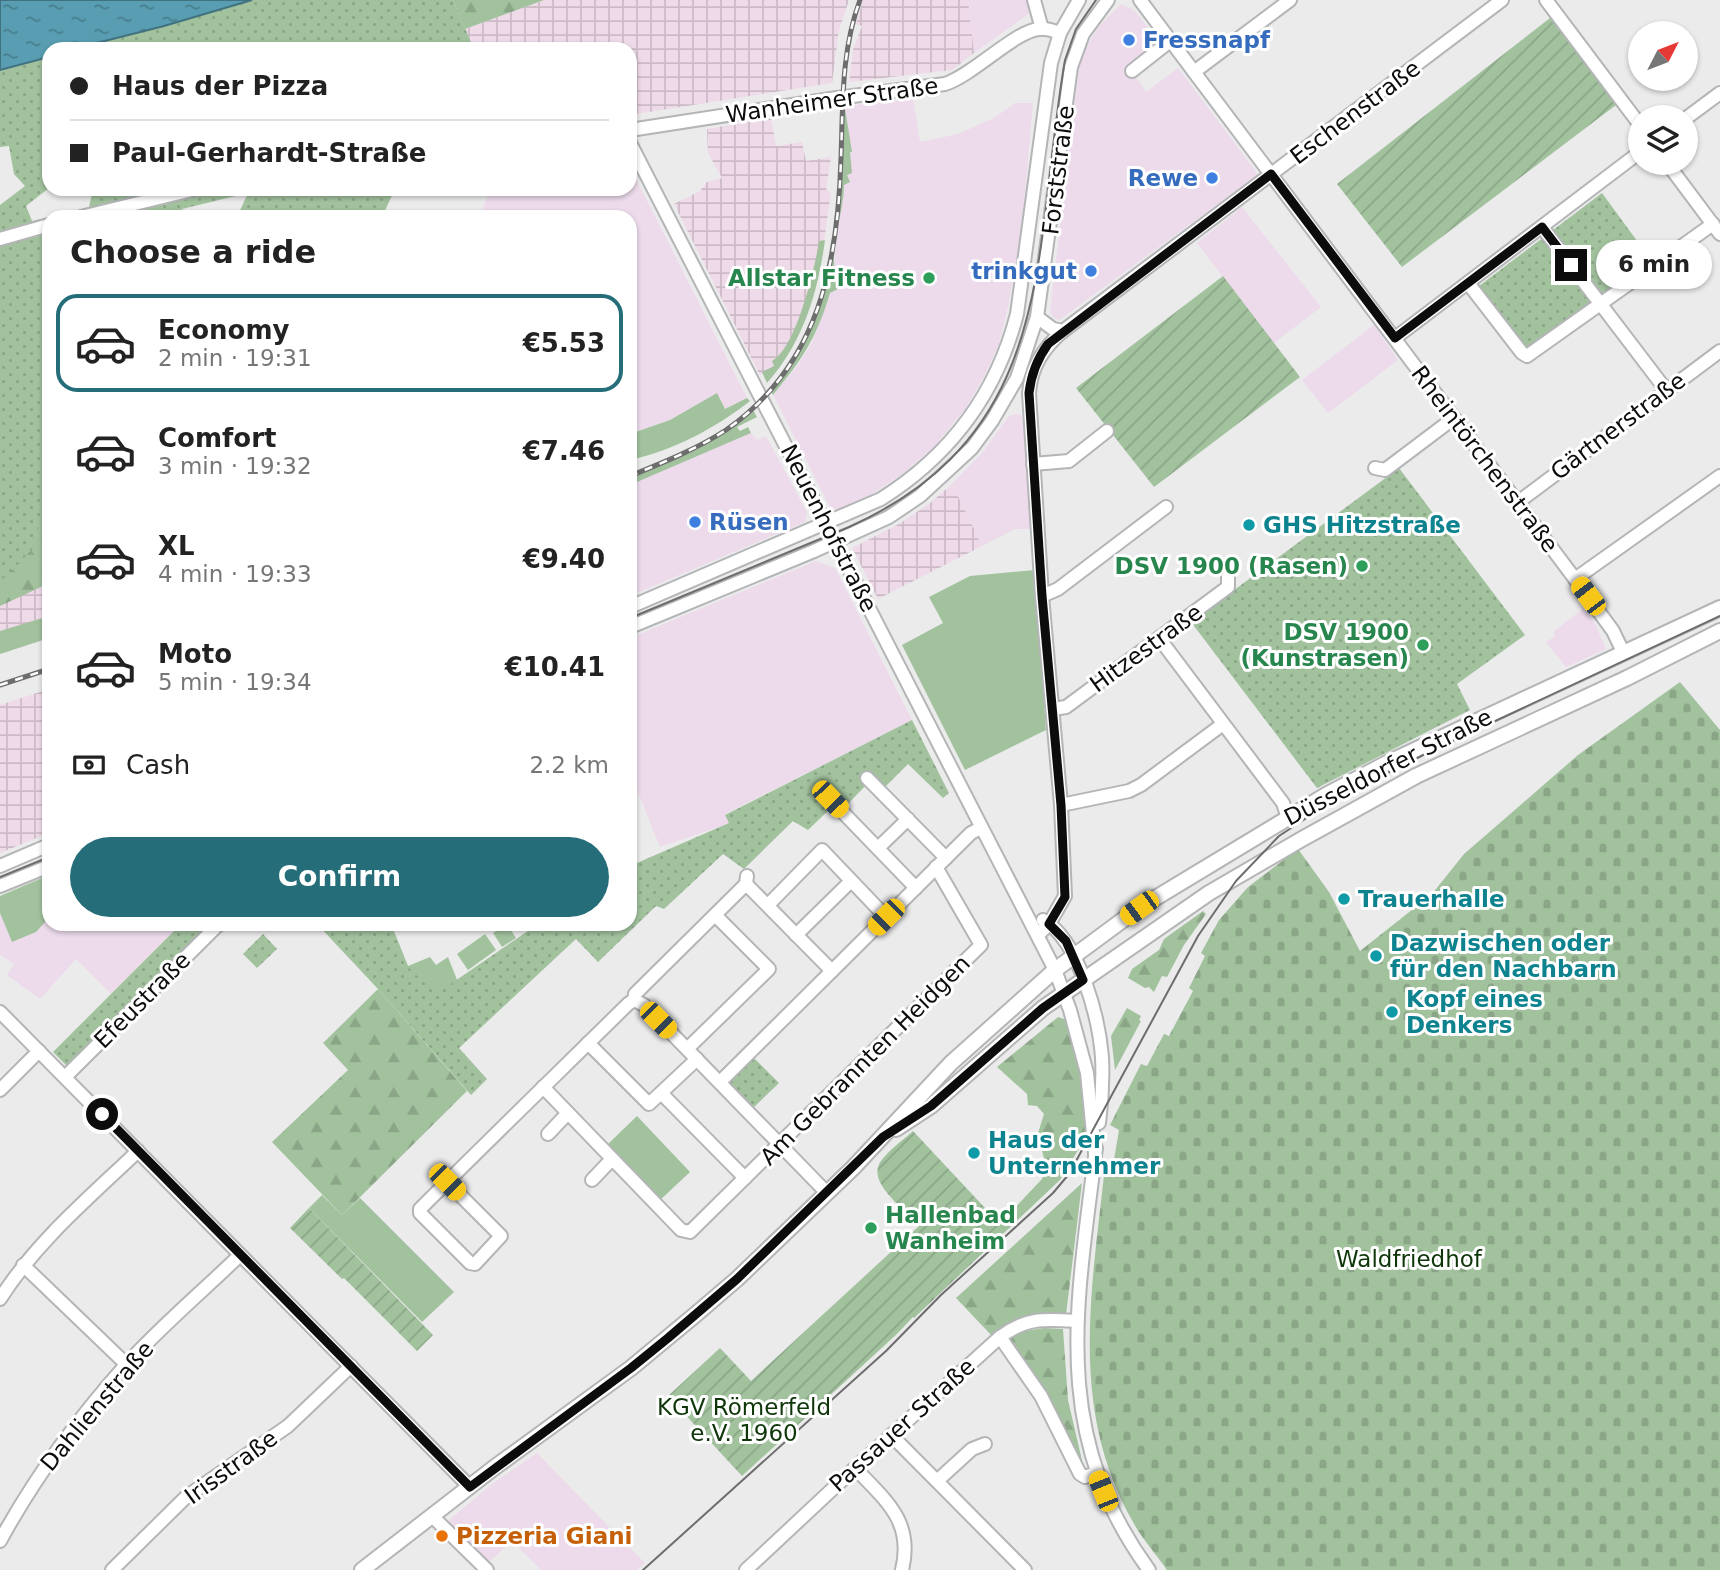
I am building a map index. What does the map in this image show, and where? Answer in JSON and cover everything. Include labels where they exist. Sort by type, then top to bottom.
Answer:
[{"type":"main road","name":"Düsseldorfer Straße","points":[[883,1137],[951,1063],[1055,970],[1139,908],[1288,818],[1387,763],[1720,608]]},
{"type":"main road","name":"Düsseldorfer Straße","points":[[883,1137],[931,1106],[1043,1008],[1209,893],[1416,776],[1627,678],[1720,631]]},
{"type":"main road","points":[[362,1570],[668,1338],[737,1279],[883,1137]]},
{"type":"street","points":[[1034,0],[1042,29],[1060,33]]},
{"type":"street","name":"Forststraße","points":[[637,604],[881,499],[906,483],[936,458],[960,432],[978,406],[1009,344],[1017,314],[1051,62],[1060,33],[1079,0]]},
{"type":"street","name":"Forststraße","points":[[637,623],[889,517],[948,473],[972,448],[992,421],[1017,378],[1028,348],[1037,317],[1071,67],[1083,34],[1108,0]]},
{"type":"street","name":"Rheintörchenstraße","points":[[1140,0],[1575,579],[1612,631],[1623,652]]},
{"type":"street","points":[[1194,72],[1290,0]]},
{"type":"street","name":"Eschenstraße","points":[[1063,331],[1502,0]]},
{"type":"street","points":[[1546,0],[1628,109]]},
{"type":"street","name":"Wanheimer Straße","points":[[637,129],[945,84],[961,77],[1028,32],[1042,29]]},
{"type":"street","points":[[1132,71],[1170,41]]},
{"type":"street","points":[[1698,109],[1720,93]]},
{"type":"street","name":"Neuenhofstraße","points":[[637,157],[1055,970],[1087,1073],[1095,1154]]},
{"type":"street","points":[[1395,338],[1628,161]]},
{"type":"street","points":[[1468,283],[1527,356],[1601,303],[1716,229],[1676,175]]},
{"type":"street","points":[[110,210],[167,196]]},
{"type":"street","points":[[0,239],[42,227]]},
{"type":"street","points":[[1542,227],[1667,390]]},
{"type":"street","points":[[1037,317],[1053,329],[1063,331]]},
{"type":"street","points":[[1038,935],[1049,924],[1065,897],[1061,805],[1033,464],[1030,382],[1041,354],[1063,331]]},
{"type":"street","name":"Gärtnerstraße","points":[[1517,502],[1720,351]]},
{"type":"street","points":[[1375,468],[1385,470],[1454,418]]},
{"type":"street","points":[[1033,464],[1069,461],[1107,431]]},
{"type":"street","points":[[1575,579],[1720,475]]},
{"type":"street","points":[[1042,596],[1067,582],[1166,507]]},
{"type":"street","name":"Hitzestraße","points":[[1053,709],[1066,708],[1228,587],[1228,577]]},
{"type":"street","points":[[1159,638],[1283,803],[1288,818]]},
{"type":"street","points":[[1061,805],[1129,791],[1141,785],[1223,724]]},
{"type":"street","points":[[867,778],[908,819],[941,863]]},
{"type":"street","points":[[830,799],[916,888]]},
{"type":"street","points":[[878,848],[908,819]]},
{"type":"street","points":[[720,1082],[971,833],[981,828]]},
{"type":"street","points":[[0,866],[42,848]]},
{"type":"street","points":[[768,905],[822,850],[886,917]]},
{"type":"street","name":"Am Gebrannten Heidgen","points":[[543,1087],[681,1230],[692,1231],[981,945],[941,863]]},
{"type":"street","points":[[0,886],[42,869]]},
{"type":"street","points":[[447,1182],[501,1237],[475,1265],[470,1264],[420,1212],[447,1182],[634,1000],[635,994],[747,880],[832,971]]},
{"type":"street","points":[[796,934],[851,881]]},
{"type":"street","points":[[1027,912],[1049,924],[1066,941],[1083,980],[1095,1019],[1102,1056],[1102,1098],[1077,1321],[1078,1382],[1082,1420],[1096,1473],[1130,1544],[1149,1570]]},
{"type":"street","points":[[687,1049],[769,969],[715,915]]},
{"type":"street","name":"Efeustraße","points":[[65,1077],[212,931]]},
{"type":"street","points":[[634,1000],[640,1002],[720,1082],[827,1193]]},
{"type":"street","points":[[0,1012],[470,1487]]},
{"type":"street","points":[[588,1043],[645,1103],[649,1104],[697,1059]]},
{"type":"street","points":[[0,1090],[39,1051]]},
{"type":"street","name":"Am Gebrannten Heidgen","points":[[661,1093],[744,1178]]},
{"type":"street","points":[[548,1134],[568,1113]]},
{"type":"street","points":[[0,1299],[23,1265],[86,1200],[138,1152]]},
{"type":"street","points":[[592,1180],[612,1159]]},
{"type":"street","name":"Dahlienstraße","points":[[0,1541],[58,1447],[126,1364],[240,1255]]},
{"type":"street","points":[[23,1265],[126,1364]]},
{"type":"street","name":"Passauer Straße","points":[[746,1570],[1000,1337],[1030,1321],[1077,1321]]},
{"type":"street","points":[[1000,1337],[1041,1396],[1080,1474],[1085,1477],[1096,1473]]},
{"type":"street","name":"Irisstraße","points":[[113,1570],[186,1497],[288,1426],[351,1366]]},
{"type":"street","points":[[891,1435],[1025,1570]]},
{"type":"street","points":[[937,1481],[972,1449],[985,1444]]},
{"type":"street","points":[[855,1468],[890,1505],[900,1520],[906,1551],[902,1570]]},
{"type":"street","points":[[432,1516],[487,1570]]},
{"type":"shaded area","points":[[544,0],[849,0],[839,30],[832,83],[637,114],[637,42],[471,42],[465,29]]},
{"type":"shaded area","points":[[863,0],[968,0],[974,53],[952,70],[849,82],[853,49],[862,26],[856,24]]},
{"type":"shaded area","points":[[968,0],[1026,0],[1030,13],[974,53]]},
{"type":"shaded area","points":[[1121,4],[1134,10],[1165,50],[1134,74],[1146,92],[1178,68],[1257,173],[1059,320],[1050,312],[1080,58],[1099,26]]},
{"type":"shaded area","points":[[913,98],[920,142],[958,134],[994,118],[1015,103],[1033,103],[1023,216],[1008,307],[999,344],[984,377],[966,408],[933,448],[872,494],[838,510],[830,507],[773,395],[798,365],[812,342],[831,289],[847,155],[845,106]]},
{"type":"shaded area","points":[[771,118],[776,146],[802,142],[806,161],[831,157],[826,189],[831,193],[816,276],[796,330],[776,366],[760,375],[674,204],[700,191],[707,182],[722,178],[708,153],[707,129]]},
{"type":"shaded area","points":[[637,181],[747,398],[725,409],[717,393],[670,420],[637,432],[637,210],[482,210],[488,196],[637,196]]},
{"type":"shaded area","points":[[1242,207],[1321,307],[1274,343],[1197,243]]},
{"type":"shaded area","points":[[1374,325],[1398,360],[1328,413],[1302,380]]},
{"type":"shaded area","points":[[1021,415],[1024,420],[1031,529],[1015,529],[982,546],[952,484],[983,452],[1008,417]]},
{"type":"shaded area","points":[[751,433],[757,440],[766,436],[807,512],[805,522],[637,593],[637,482]]},
{"type":"shaded area","points":[[952,484],[982,546],[878,599],[852,548],[899,524]]},
{"type":"shaded area","points":[[42,497],[42,640],[0,654],[0,580]]},
{"type":"shaded area","points":[[816,561],[835,568],[912,720],[725,814],[730,823],[660,847],[637,790],[637,635]]},
{"type":"shaded area","points":[[1584,608],[1595,624],[1606,649],[1566,667],[1546,642],[1555,636],[1553,632]]},
{"type":"shaded area","points":[[42,691],[42,836],[0,853],[0,705]]},
{"type":"shaded area","points":[[0,913],[12,942],[36,932],[42,926],[42,931],[174,931],[111,994],[76,959],[40,999],[7,975],[14,964],[0,955]]},
{"type":"shaded area","points":[[537,1453],[645,1563],[637,1570],[541,1570],[512,1541],[488,1563],[448,1521],[492,1484]]},
{"type":"green space","points":[[252,0],[453,0],[471,42],[101,42]]},
{"type":"green space","points":[[453,0],[544,0],[465,29]]},
{"type":"green space","points":[[1550,18],[1616,105],[1402,267],[1337,184]]},
{"type":"green space","points":[[42,59],[42,193],[26,206],[32,221],[42,219],[42,510],[34,547],[0,580],[0,205],[25,186],[14,174],[9,146],[0,147],[0,70]]},
{"type":"green space","points":[[845,108],[852,152],[852,173],[847,175],[850,182],[844,185],[837,230]]},
{"type":"green space","points":[[1602,193],[1651,260],[1530,348],[1526,348],[1479,286]]},
{"type":"green space","points":[[91,196],[236,196],[182,210],[77,210],[89,207]]},
{"type":"green space","points":[[247,196],[392,196],[385,210],[240,210]]},
{"type":"green space","points":[[825,240],[818,279],[807,316],[780,368],[767,383],[762,372],[774,366],[772,361],[789,341],[809,287],[819,241]]},
{"type":"green space","points":[[835,248],[835,275],[842,287],[830,293],[820,323],[807,347],[773,395],[771,391],[804,344],[816,318]]},
{"type":"green space","points":[[1223,276],[1300,377],[1154,487],[1076,388]]},
{"type":"green space","points":[[717,393],[725,409],[747,398],[750,401],[693,437],[637,458],[637,432],[670,420]]},
{"type":"green space","points":[[753,410],[757,417],[737,427],[740,431],[748,427],[751,433],[637,482],[637,475],[710,441]]},
{"type":"green space","points":[[0,437],[25,483],[42,486],[42,586],[0,606]]},
{"type":"green space","points":[[1399,468],[1525,635],[1457,684],[1470,710],[1317,788],[1191,622]]},
{"type":"green space","points":[[1035,570],[1046,730],[965,770],[902,645],[943,623],[929,597],[970,576]]},
{"type":"green space","points":[[42,618],[42,640],[0,654],[0,631]]},
{"type":"green space","name":"Waldfriedhof","points":[[1680,682],[1720,730],[1720,1570],[1167,1570],[1133,1522],[1113,1479],[1099,1436],[1092,1392],[1091,1303],[1105,1166],[1113,1166],[1119,1130],[1110,1125],[1141,1064],[1147,1066],[1164,1034],[1169,1036],[1193,991],[1189,988],[1205,956],[1201,953],[1219,920],[1248,887],[1298,849],[1329,892],[1360,951],[1432,894],[1464,854],[1578,755]]},
{"type":"green space","points":[[912,720],[949,793],[943,798],[908,764],[884,788],[869,782],[844,808],[832,807],[808,830],[793,821],[744,869],[723,854],[664,909],[656,906],[637,924],[637,863],[729,823],[725,815]]},
{"type":"green space","points":[[42,878],[42,926],[36,932],[12,942],[0,913],[0,896]]},
{"type":"green space","points":[[1203,911],[1206,914],[1184,945],[1167,977],[1162,976],[1154,992],[1128,978],[1132,969],[1159,950],[1164,939]]},
{"type":"green space","points":[[174,931],[205,931],[69,1068],[53,1052]]},
{"type":"green space","points":[[324,931],[394,931],[408,967],[436,994],[528,931],[630,931],[598,962],[576,939],[459,1048],[487,1079],[471,1095]]},
{"type":"green space","points":[[393,931],[408,966],[430,957],[436,965],[448,957],[467,1005],[410,995]]},
{"type":"green space","points":[[512,931],[516,938],[502,947],[493,933]]},
{"type":"green space","points":[[263,934],[277,949],[257,968],[243,954]]},
{"type":"green space","points":[[485,934],[496,950],[468,970],[457,954]]},
{"type":"green space","points":[[378,989],[467,1091],[342,1215],[272,1142],[348,1070],[323,1043]]},
{"type":"green space","points":[[1127,1008],[1141,1016],[1141,1021],[1115,1070],[1111,1036]]},
{"type":"green space","points":[[1058,1017],[1067,1020],[1084,1087],[1089,1128],[1080,1147],[1060,1180],[914,1318],[1042,1179],[1046,1167],[1038,1133],[1044,1114],[1037,1106],[1028,1105],[1027,1094],[997,1067]]},
{"type":"green space","points":[[753,1057],[779,1083],[752,1109],[730,1085],[730,1079]]},
{"type":"green space","points":[[637,1116],[690,1172],[659,1201],[606,1146]]},
{"type":"green space","name":"KGV Römerfeld e.V. 1960","points":[[913,1131],[1000,1224],[897,1334],[742,1476],[668,1396],[720,1348],[751,1381],[919,1226],[890,1196],[878,1178],[881,1161]]},
{"type":"green space","points":[[1082,1183],[1066,1315],[1027,1316],[992,1336],[956,1298]]},
{"type":"green space","points":[[322,1195],[342,1215],[360,1198],[454,1292],[422,1322],[309,1208]]},
{"type":"green space","points":[[309,1208],[433,1335],[417,1351],[290,1228]]},
{"type":"green space","points":[[1044,1328],[1063,1329],[1068,1400],[1084,1469],[1006,1341],[1019,1332]]},
{"type":"water","points":[[0,0],[252,0],[101,42],[42,42],[42,59],[0,70]]},
{"type":"tram line","points":[[637,615],[849,527],[918,487],[967,441],[1001,388],[1024,330],[1038,267],[1065,60],[1076,29],[1096,0]]},
{"type":"tram line","points":[[643,1570],[886,1351],[941,1295],[1053,1193],[1069,1174],[1198,936],[1236,881],[1279,836],[1331,802],[1433,750],[1720,616]]},
{"type":"tram line","points":[[0,877],[42,860]]},
{"type":"railway","points":[[637,473],[667,461],[726,430],[758,404],[783,375],[802,343],[828,274],[835,236],[846,58],[860,0]]},
{"type":"railway","points":[[0,685],[42,671]]},
{"type":"place","name":"Fressnapf","points":[[1129,40]]},
{"type":"place","name":"Rewe","points":[[1212,178]]},
{"type":"place","name":"trinkgut","points":[[1091,271]]},
{"type":"place","name":"Allstar Fitness","points":[[929,278]]},
{"type":"place","name":"Rüsen","points":[[695,522]]},
{"type":"place","name":"GHS Hitzstraße","points":[[1249,525]]},
{"type":"place","name":"DSV 1900 (Rasen)","points":[[1362,566]]},
{"type":"place","name":"DSV 1900 (Kunstrasen)","points":[[1423,645]]},
{"type":"place","name":"Trauerhalle","points":[[1344,899]]},
{"type":"place","name":"Dazwischen oder für den Nachbarn","points":[[1376,956]]},
{"type":"place","name":"Kopf eines Denkers","points":[[1392,1012]]},
{"type":"place","name":"Haus der Unternehmer","points":[[974,1153]]},
{"type":"place","name":"Hallenbad Wanheim","points":[[871,1228]]},
{"type":"place","name":"Pizzeria Giani","points":[[442,1536]]},
{"type":"route","points":[[102,1114],[470,1487],[668,1338],[737,1279],[883,1137],[931,1106],[1043,1008],[1083,980],[1066,941],[1049,924],[1065,897],[1061,805],[1042,596],[1029,393],[1030,382],[1048,344],[1271,174],[1395,338],[1542,227],[1571,265]]}]
